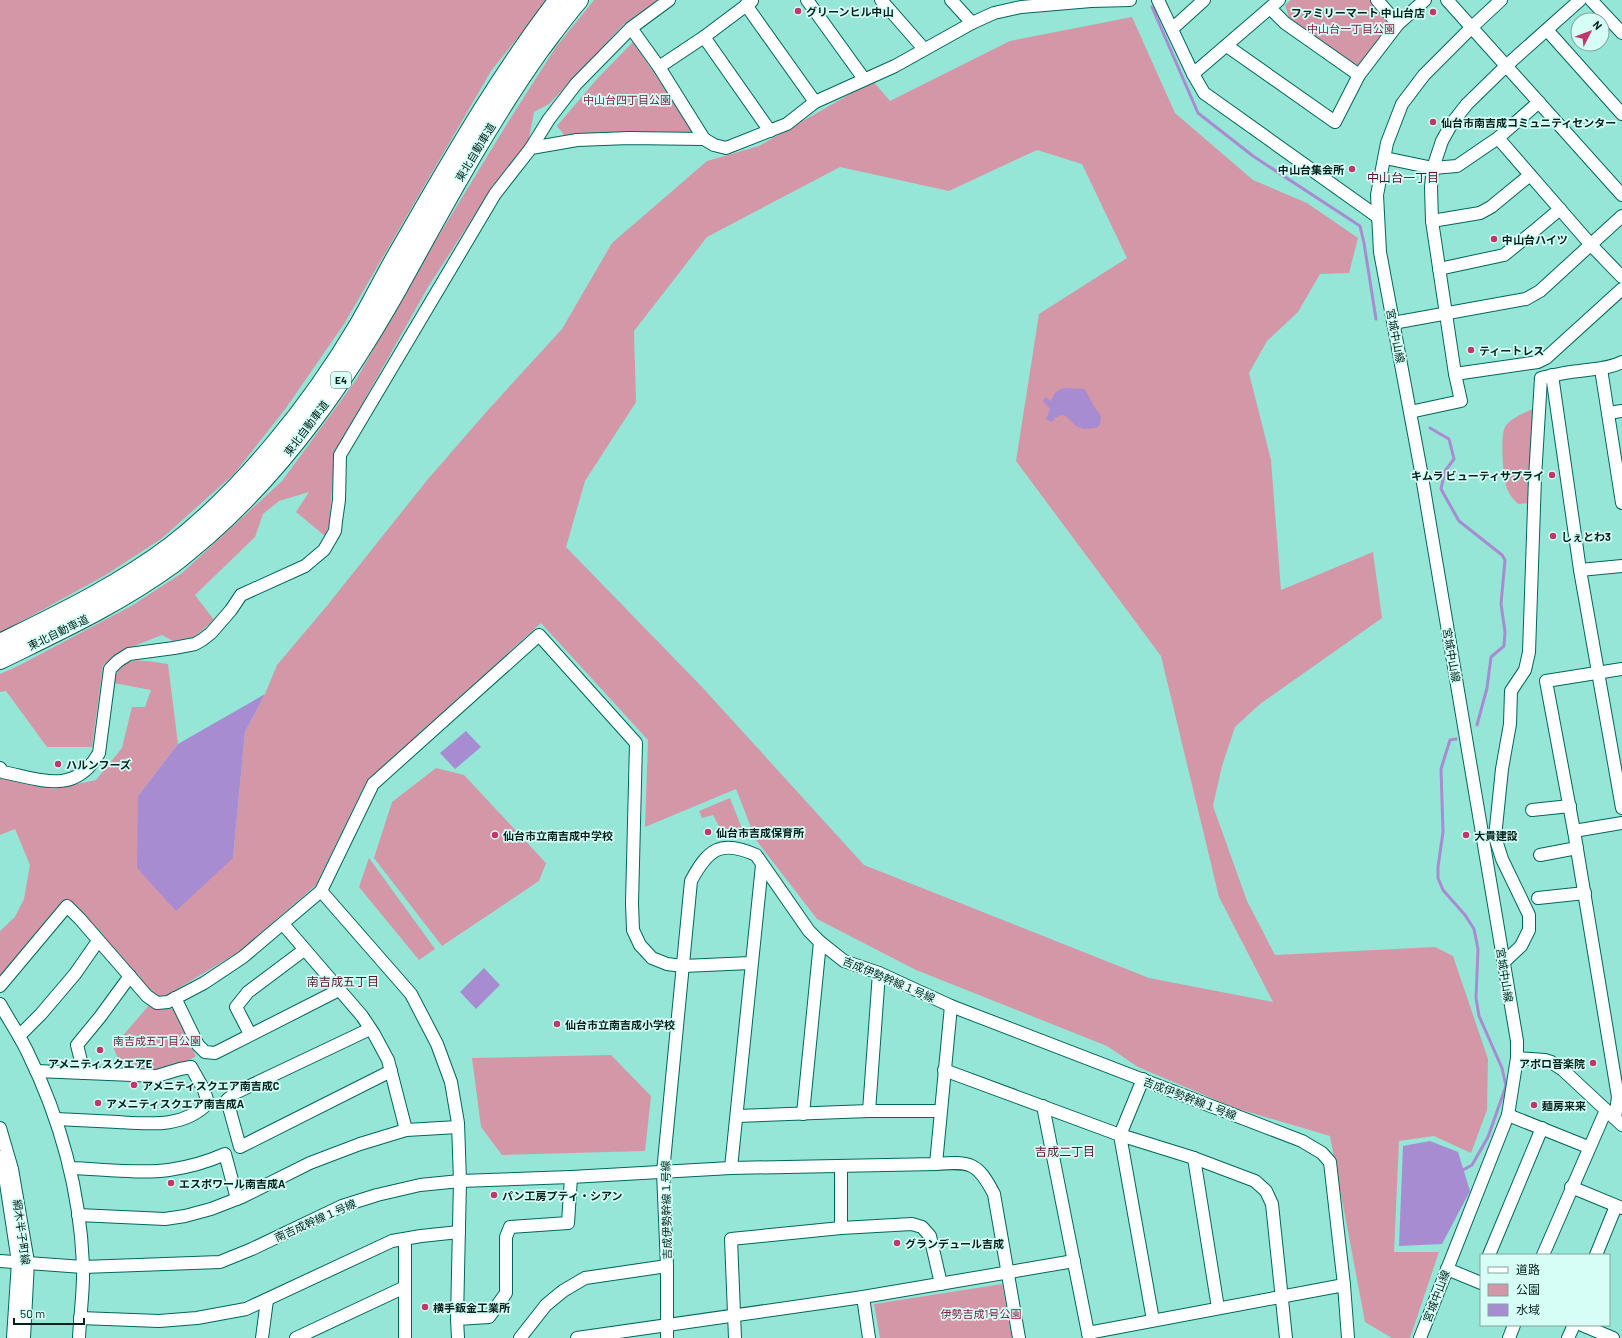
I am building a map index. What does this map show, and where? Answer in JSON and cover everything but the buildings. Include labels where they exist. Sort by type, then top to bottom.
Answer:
[{"type":"highway","name":"東北自動車道","points":[[0,643],[76,606],[124,579],[171,546],[224,498],[251,471],[300,410],[335,362],[488,99],[530,37],[558,0]]},
{"type":"highway","name":"東北自動車道","points":[[0,660],[105,608],[175,562],[234,512],[292,448],[327,401],[356,357],[396,292],[480,142],[504,104],[530,64],[578,0]]},
{"type":"street","points":[[0,768],[3,772],[54,781],[64,781],[80,776],[92,765],[99,752],[110,669],[118,661],[129,654],[195,644],[211,633],[231,610],[241,595],[305,566],[324,550],[335,531],[339,500],[340,455],[495,194],[531,148],[549,119],[576,84],[631,28],[669,0]]},
{"type":"street","points":[[807,0],[864,80]]},
{"type":"street","points":[[881,0],[924,48]]},
{"type":"street","points":[[951,0],[972,23]]},
{"type":"street","points":[[631,28],[659,67],[704,139],[714,145],[726,148],[787,124],[815,102],[895,66],[924,48],[994,13],[1025,3],[1130,0]]},
{"type":"street","points":[[1158,0],[1193,74],[1204,93],[1378,217]]},
{"type":"street","points":[[1172,29],[1204,0]]},
{"type":"street","points":[[1377,0],[1398,24]]},
{"type":"street","points":[[1228,46],[1335,122],[1359,75],[1398,24],[1425,0]]},
{"type":"street","points":[[1447,0],[1622,195]]},
{"type":"street","name":"宮城中山線","points":[[1420,1338],[1508,1114],[1517,1058],[1516,1041],[1469,752],[1410,412],[1380,252],[1378,196],[1388,143],[1402,104],[1424,75],[1472,27],[1502,0]]},
{"type":"street","points":[[1410,412],[1461,401],[1455,374],[1432,221],[1431,187],[1433,168],[1442,141],[1452,123],[1467,104],[1506,66],[1580,0]]},
{"type":"street","points":[[1591,0],[1622,33]]},
{"type":"street","points":[[659,67],[704,37],[749,2],[815,102]]},
{"type":"street","points":[[1193,74],[1228,46],[1274,4],[1285,23],[1359,75]]},
{"type":"street","points":[[1547,30],[1622,114]]},
{"type":"street","points":[[704,37],[770,131]]},
{"type":"street","points":[[1385,158],[1433,168],[1457,166],[1498,138],[1539,102]]},
{"type":"street","points":[[531,148],[577,140],[629,138],[704,139]]},
{"type":"street","points":[[1498,138],[1591,245],[1622,277]]},
{"type":"street","points":[[1432,221],[1480,213],[1491,207],[1530,175]]},
{"type":"street","points":[[1439,269],[1504,255],[1534,232],[1560,209]]},
{"type":"street","points":[[1393,323],[1526,298],[1540,292],[1622,216]]},
{"type":"street","points":[[1455,374],[1538,362],[1546,358],[1622,289]]},
{"type":"street","points":[[1503,963],[1521,946],[1529,930],[1529,914],[1502,859],[1495,837],[1502,769],[1510,724],[1511,691],[1526,670],[1529,652],[1535,478],[1542,378],[1552,375],[1617,365],[1622,362]]},
{"type":"street","points":[[1600,368],[1619,464],[1622,503]]},
{"type":"street","points":[[1552,375],[1580,570],[1622,808]]},
{"type":"street","points":[[1608,413],[1622,411]]},
{"type":"street","points":[[1580,570],[1622,566]]},
{"type":"street","points":[[0,986],[67,906],[147,996],[157,1003],[168,1002],[204,983],[236,961],[283,924],[321,891],[373,784],[538,635],[636,743],[632,903],[633,930],[640,945],[652,958],[667,964],[683,966],[751,964]]},
{"type":"street","points":[[1543,1254],[1588,1147],[1614,1117],[1618,1097],[1619,1081],[1546,681],[1622,669]]},
{"type":"street","points":[[1532,810],[1570,806]]},
{"type":"street","points":[[1574,831],[1622,823]]},
{"type":"street","name":"吉成伊勢幹線１号線","points":[[668,1338],[666,1325],[667,1266],[663,1172],[691,881],[699,867],[711,852],[725,847],[744,849],[756,855],[809,931],[844,961],[879,973],[952,1006],[1302,1141],[1322,1152],[1330,1162],[1344,1285],[1348,1338]]},
{"type":"street","points":[[1540,855],[1577,848]]},
{"type":"street","points":[[731,1168],[762,865]]},
{"type":"street","points":[[321,891],[407,989],[437,1044],[451,1082],[458,1127],[460,1181],[458,1232],[458,1338]]},
{"type":"street","points":[[1538,898],[1585,893]]},
{"type":"street","points":[[283,924],[362,1016],[370,1029],[388,1060],[406,1130]]},
{"type":"street","points":[[19,1036],[41,1014],[75,974],[98,941]]},
{"type":"street","points":[[803,1114],[820,942]]},
{"type":"street","points":[[250,1034],[236,1007],[248,992],[304,950]]},
{"type":"street","points":[[869,1111],[879,973]]},
{"type":"street","points":[[84,1073],[77,1045],[130,976]]},
{"type":"street","points":[[175,998],[198,1045],[205,1052],[215,1053],[339,990]]},
{"type":"street","points":[[0,1004],[19,1036],[36,1071],[56,1119],[70,1168],[78,1214],[83,1267],[79,1338]]},
{"type":"street","points":[[936,1164],[944,1070],[952,1006]]},
{"type":"street","points":[[370,1029],[235,1093],[227,1100],[240,1147],[391,1072]]},
{"type":"street","points":[[1517,1058],[1546,1060],[1551,1062],[1563,1070],[1614,1117]]},
{"type":"street","points":[[36,1071],[157,1076],[191,1067],[204,1090],[208,1103],[192,1116],[173,1122],[149,1125],[56,1119]]},
{"type":"street","points":[[944,1070],[1255,1181],[1266,1191],[1272,1204],[1286,1338]]},
{"type":"street","points":[[1143,1079],[1120,1134],[1153,1320]]},
{"type":"street","points":[[1044,1106],[1089,1336],[1153,1320],[1344,1285]]},
{"type":"street","points":[[737,1116],[940,1110]]},
{"type":"street","points":[[1508,1114],[1588,1147]]},
{"type":"street","points":[[78,1214],[166,1219],[192,1214],[236,1199],[310,1163],[360,1144],[406,1130],[458,1127]]},
{"type":"street","name":"綱木半子町線","points":[[0,1128],[12,1169],[23,1262],[24,1338]]},
{"type":"street","points":[[1489,1254],[1542,1128]]},
{"type":"street","points":[[70,1168],[143,1171],[167,1170],[208,1161],[225,1154],[236,1199]]},
{"type":"street","points":[[0,1157],[23,1262],[13,1338]]},
{"type":"street","points":[[1194,1158],[1218,1308]]},
{"type":"street","name":"南吉成幹線１号線","points":[[0,1261],[83,1267],[220,1262],[252,1249],[342,1206],[377,1195],[413,1187],[460,1181],[571,1177],[731,1168],[936,1164],[960,1162],[974,1167],[985,1177],[994,1194],[1019,1338]]},
{"type":"street","points":[[840,1166],[841,1228]]},
{"type":"street","points":[[457,1319],[489,1317],[506,1293],[506,1237],[510,1227],[568,1223],[571,1177]]},
{"type":"street","points":[[1571,1187],[1619,1207],[1596,1254]]},
{"type":"street","points":[[734,1338],[731,1238],[841,1228],[912,1224],[922,1227],[930,1236],[941,1284]]},
{"type":"street","points":[[80,1318],[159,1322],[197,1318],[246,1308],[267,1300],[392,1241],[458,1232]]},
{"type":"street","points":[[405,1239],[405,1338]]},
{"type":"street","points":[[577,1338],[863,1297],[1074,1261]]},
{"type":"street","points":[[520,1338],[546,1305],[563,1291],[585,1278],[667,1266]]},
{"type":"street","points":[[1447,1269],[1480,1280]]},
{"type":"street","points":[[296,1338],[405,1287]]},
{"type":"street","points":[[863,1297],[869,1338]]},
{"type":"street","points":[[262,1338],[267,1300]]},
{"type":"street","points":[[1509,1338],[1514,1326]]},
{"type":"street","points":[[1568,1338],[1574,1326]]},
{"type":"street","points":[[1584,1326],[1614,1338]]},
{"type":"green space","points":[[0,0],[548,0],[491,71],[344,324],[286,408],[234,474],[161,539],[104,576],[0,633]]},
{"type":"green space","points":[[594,0],[659,0],[624,24],[549,104],[534,112],[527,149],[486,197],[428,287],[335,452],[329,526],[325,536],[296,512],[309,492],[279,501],[263,514],[255,537],[195,595],[214,620],[194,637],[173,641],[162,635],[124,650],[103,665],[92,747],[47,747],[6,691],[0,692],[0,674],[20,665],[133,605],[182,573],[282,481],[356,380],[430,250],[510,119],[556,47]]},
{"type":"green space","name":"中山台一丁目公園","points":[[1291,0],[1373,0],[1393,24],[1358,66],[1304,31],[1289,17],[1285,5]]},
{"type":"green space","points":[[1132,17],[1175,113],[1253,180],[1307,203],[1358,238],[1349,273],[1320,274],[1298,312],[1267,341],[1249,373],[1271,460],[1281,590],[1373,552],[1382,618],[1260,704],[1235,727],[1222,766],[1213,806],[1247,901],[1275,955],[1435,947],[1453,956],[1488,1059],[1487,1110],[1471,1153],[1434,1136],[1399,1141],[1394,1252],[1439,1252],[1410,1338],[1392,1338],[1365,1322],[1330,1136],[1235,1108],[1138,1067],[1107,1046],[916,970],[817,919],[756,840],[736,789],[645,827],[648,740],[541,623],[366,782],[316,885],[240,951],[159,1000],[69,899],[0,976],[0,931],[15,917],[24,899],[30,865],[15,829],[0,835],[0,777],[53,789],[96,780],[122,748],[132,707],[145,707],[151,690],[114,683],[117,673],[121,667],[134,661],[151,661],[168,664],[178,744],[138,796],[233,858],[245,732],[265,694],[277,665],[326,607],[428,479],[488,410],[562,329],[612,243],[707,161],[759,146],[873,81],[890,101],[1010,41]],"holes":[[[1037,150],[1082,164],[1127,258],[1039,314],[1016,461],[1161,656],[1219,897],[1273,1002],[1149,978],[864,865],[702,687],[566,547],[585,481],[636,402],[634,331],[707,237],[840,167],[949,191]]]},
{"type":"green space","name":"中山台四丁目公園","points":[[633,42],[694,132],[691,134],[565,136],[557,126],[597,79]]},
{"type":"green space","points":[[1534,408],[1530,503],[1518,504],[1509,493],[1505,481],[1502,456],[1503,431],[1511,421]]},
{"type":"green space","points":[[436,768],[464,775],[546,863],[539,881],[442,946],[374,858],[392,802]]},
{"type":"green space","points":[[730,798],[746,839],[724,836],[713,815],[702,818],[699,811]]},
{"type":"green space","points":[[369,858],[435,949],[419,960],[359,887]]},
{"type":"green space","name":"南吉成五丁目公園","points":[[151,1003],[160,1008],[174,1009],[196,1056],[179,1065],[161,1069],[123,1070],[113,1047]]},
{"type":"green space","points":[[611,1055],[651,1096],[645,1151],[502,1155],[481,1127],[472,1058]]},
{"type":"green space","name":"伊勢吉成1号公園","points":[[1002,1284],[1012,1338],[880,1338],[874,1304]]},
{"type":"water","points":[[1065,388],[1084,389],[1101,416],[1100,425],[1096,428],[1084,429],[1076,426],[1066,416],[1061,415],[1055,418],[1052,422],[1046,419],[1050,409],[1043,401],[1046,397],[1051,401],[1056,392]]},
{"type":"water","points":[[265,694],[245,732],[233,858],[176,911],[137,868],[138,796],[178,744]]},
{"type":"water","points":[[466,731],[481,747],[455,769],[440,753]]},
{"type":"water","points":[[484,968],[500,985],[476,1009],[460,992]]},
{"type":"water","points":[[1430,1141],[1458,1152],[1470,1191],[1442,1244],[1399,1246],[1403,1146]]},
{"type":"waterway","points":[[1152,7],[1198,113],[1253,156],[1360,226],[1376,319]]},
{"type":"waterway","points":[[1430,428],[1449,439],[1454,459],[1445,471],[1441,489],[1459,521],[1502,555],[1505,560],[1501,604],[1505,632],[1504,646],[1491,657],[1487,688],[1477,725]]},
{"type":"waterway","points":[[1456,739],[1450,740],[1441,769],[1443,832],[1438,878],[1443,890],[1465,915],[1474,929],[1478,949],[1476,998],[1479,1016],[1502,1068],[1506,1086],[1488,1137],[1472,1165],[1463,1170]]},
{"type":"place","name":"グリーンヒル中山","points":[[798,11]]},
{"type":"place","name":"ファミリーマート 中山台店","points":[[1433,12]]},
{"type":"place","name":"仙台市南吉成コミュニティセンター","points":[[1433,122]]},
{"type":"place","name":"中山台集会所","points":[[1352,169]]},
{"type":"place","name":"中山台ハイツ","points":[[1494,239]]},
{"type":"place","name":"ティートレス","points":[[1471,350]]},
{"type":"place","name":"キムラ ビューティサプライ","points":[[1552,475]]},
{"type":"place","name":"しぇとわ3","points":[[1553,536]]},
{"type":"place","name":"ハルンフーズ","points":[[58,764]]},
{"type":"place","name":"仙台市吉成保育所","points":[[708,832]]},
{"type":"place","name":"仙台市立南吉成中学校","points":[[495,835]]},
{"type":"place","name":"大貴建設","points":[[1466,835]]},
{"type":"place","name":"仙台市立南吉成小学校","points":[[557,1024]]},
{"type":"place","name":"アメニティスクエアE","points":[[100,1050]]},
{"type":"place","name":"アポロ音楽院","points":[[1593,1063]]},
{"type":"place","name":"アメニティスクエア南吉成C","points":[[134,1085]]},
{"type":"place","name":"アメニティスクエア南吉成A","points":[[98,1103]]},
{"type":"place","name":"麺房来来","points":[[1534,1105]]},
{"type":"place","name":"エスポワール南吉成A","points":[[171,1183]]},
{"type":"place","name":"パン工房プティ・シアン","points":[[494,1195]]},
{"type":"place","name":"グランデュール吉成","points":[[897,1243]]},
{"type":"place","name":"横手鈑金工業所","points":[[425,1307]]},
{"type":"district","name":"中山台一丁目","points":[[1403,177]]},
{"type":"district","name":"南吉成五丁目","points":[[343,981]]},
{"type":"district","name":"吉成二丁目","points":[[1065,1151]]}]
